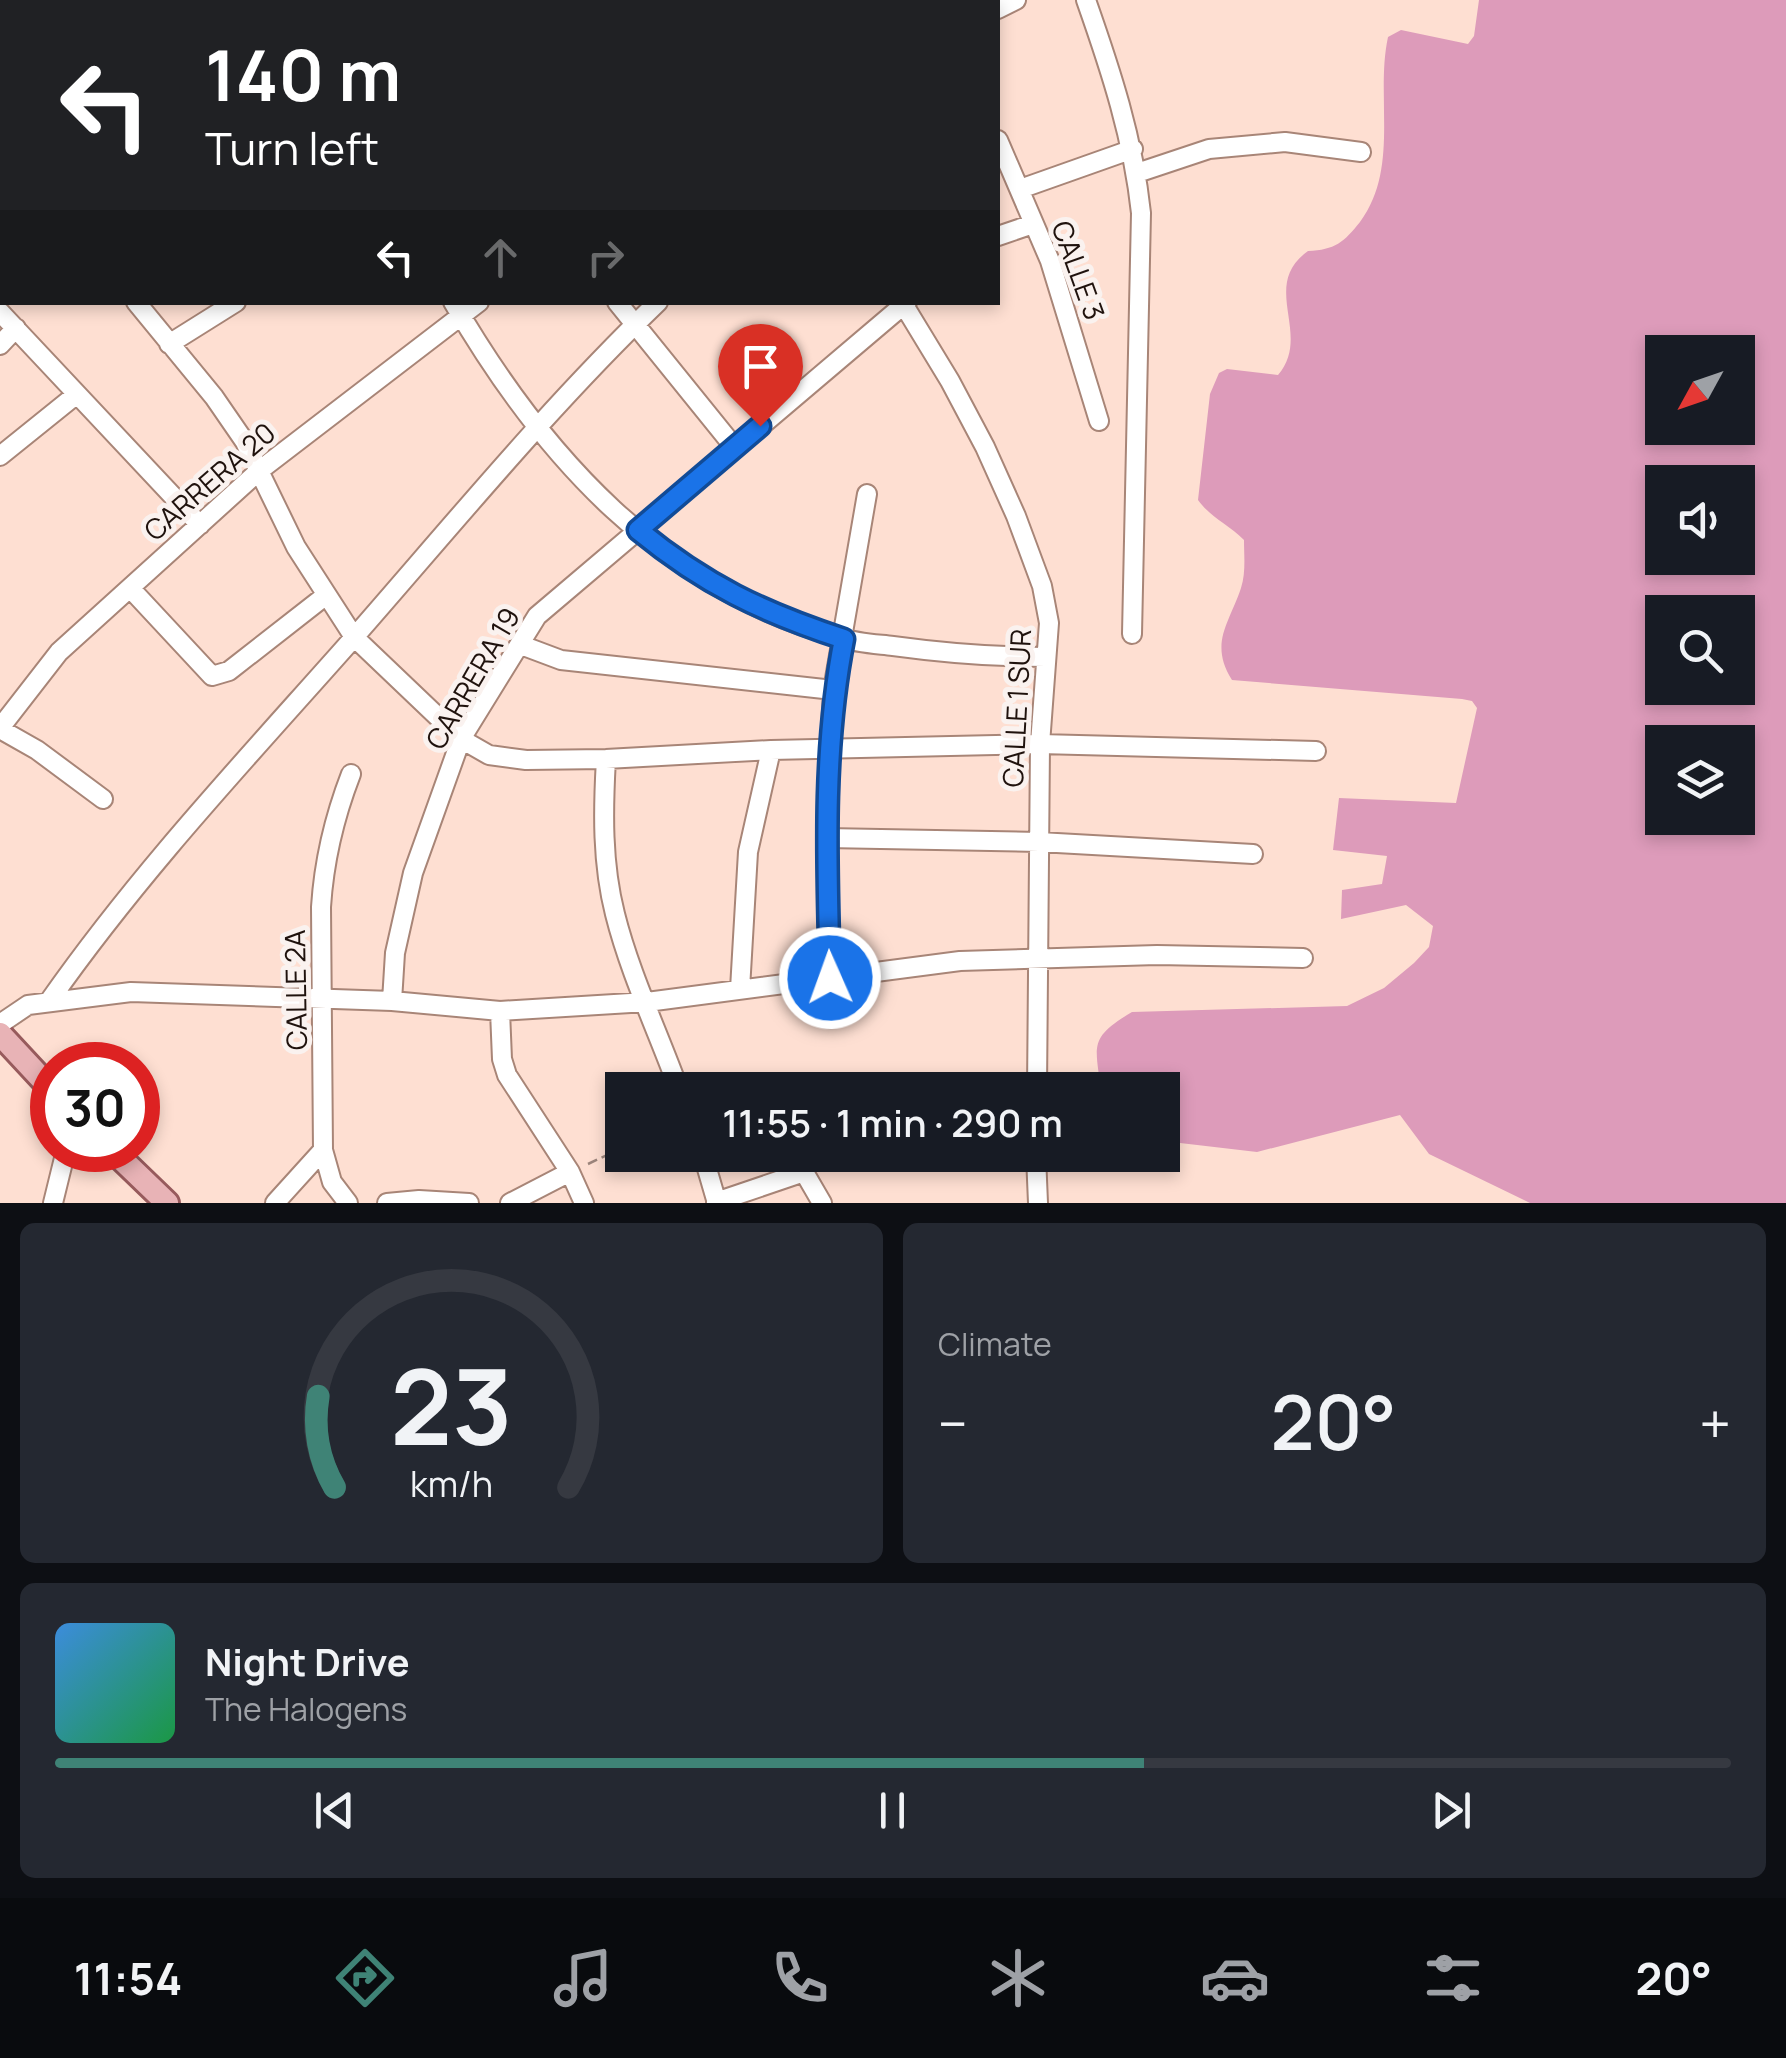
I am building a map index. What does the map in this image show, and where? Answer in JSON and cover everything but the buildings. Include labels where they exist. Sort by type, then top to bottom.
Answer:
[{"type":"main road","points":[[0,1034],[30,1066]]},
{"type":"main road","points":[[135,1172],[167,1203]]},
{"type":"street","points":[[1086,0],[1133,148],[1141,213],[1132,634]]},
{"type":"street","points":[[1137,173],[1209,149],[1285,142],[1361,152]]},
{"type":"street","name":"CALLE 3","points":[[1000,144],[1050,261],[1099,421]]},
{"type":"street","points":[[1020,189],[1133,148]]},
{"type":"street","points":[[1000,235],[1033,224]]},
{"type":"street","points":[[138,305],[214,397],[260,470],[324,596],[354,637],[462,739],[489,756],[526,760],[606,759],[771,750],[1040,744],[1316,751]]},
{"type":"street","points":[[169,344],[231,305]]},
{"type":"street","points":[[619,305],[735,448]]},
{"type":"street","points":[[50,1000],[100,928],[188,823],[536,430],[655,305]]},
{"type":"street","name":"CARRERA 19","points":[[392,1001],[395,953],[414,874],[462,739],[537,616],[902,305]]},
{"type":"street","name":"CALLE 1 SUR","points":[[905,305],[950,380],[1016,516],[1042,586],[1049,622],[1040,744],[1037,1072]]},
{"type":"street","points":[[456,309],[536,430],[586,483],[679,564],[726,592],[775,616],[844,639],[987,657],[1046,657]]},
{"type":"street","name":"CARRERA 20","points":[[0,729],[59,652],[260,470],[456,309]]},
{"type":"street","points":[[0,312],[200,525]]},
{"type":"street","points":[[0,345],[16,328]]},
{"type":"street","points":[[0,456],[77,394]]},
{"type":"street","points":[[830,978],[826,838],[833,690],[866,494]]},
{"type":"street","points":[[130,588],[212,676],[229,672],[324,596]]},
{"type":"street","points":[[521,644],[561,660],[833,690]]},
{"type":"street","points":[[0,729],[37,750],[102,799]]},
{"type":"street","points":[[740,990],[748,852],[771,750]]},
{"type":"street","points":[[606,759],[603,816],[616,916],[673,1072]]},
{"type":"street","name":"CALLE 2A","points":[[348,1203],[332,1182],[323,1150],[323,875],[333,821],[351,774]]},
{"type":"street","points":[[826,838],[1039,842],[1253,854]]},
{"type":"street","points":[[0,1024],[28,1005],[131,992],[392,1001],[500,1011],[646,1002],[960,962],[1157,956],[1303,958]]},
{"type":"street","points":[[500,1011],[502,1059],[507,1075],[570,1172],[584,1203]]},
{"type":"street","points":[[275,1203],[323,1150]]},
{"type":"street","points":[[53,1203],[61,1172]]},
{"type":"street","points":[[510,1203],[570,1172]]},
{"type":"street","points":[[707,1172],[716,1202],[804,1172],[822,1203]]},
{"type":"street","points":[[1033,1201],[1035,1172]]},
{"type":"street","points":[[387,1203],[469,1203]]},
{"type":"path","points":[[570,1172],[605,1156]]},
{"type":"shaded area","points":[[1479,0],[1786,0],[1786,1203],[1530,1203],[1429,1154],[1400,1115],[1257,1152],[1180,1143],[1180,1072],[1098,1072],[1097,1052],[1102,1036],[1132,1012],[1347,1006],[1384,988],[1429,947],[1433,926],[1406,905],[1341,919],[1342,890],[1382,884],[1387,856],[1333,850],[1339,798],[1456,803],[1477,708],[1472,701],[1462,699],[1232,680],[1225,667],[1222,644],[1243,582],[1244,540],[1198,500],[1210,394],[1219,373],[1227,369],[1278,375],[1291,343],[1286,295],[1294,265],[1308,251],[1332,247],[1344,240],[1372,201],[1383,156],[1388,37],[1401,30],[1468,44],[1474,36]]},
{"type":"route","points":[[760,426],[638,530],[679,564],[726,592],[775,616],[844,639],[833,690],[826,838],[830,978]]}]
